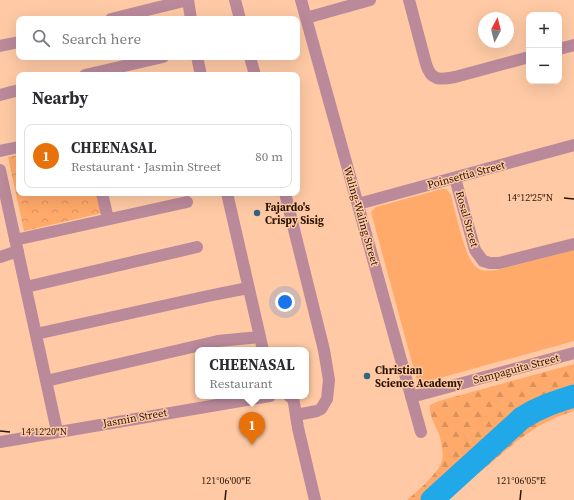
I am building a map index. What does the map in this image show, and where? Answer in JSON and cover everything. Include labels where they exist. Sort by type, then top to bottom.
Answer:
[{"type":"street","points":[[123,16],[188,0],[191,16]]},
{"type":"street","points":[[235,0],[239,16]]},
{"type":"street","name":"Waling-Waling Street","points":[[301,0],[421,432]]},
{"type":"street","points":[[306,18],[370,0]]},
{"type":"street","points":[[409,0],[426,64],[430,74],[433,77],[442,79],[455,77],[526,58]]},
{"type":"street","points":[[0,46],[16,43]]},
{"type":"street","points":[[562,48],[574,45]]},
{"type":"street","points":[[98,72],[150,60]]},
{"type":"street","points":[[198,60],[200,72]]},
{"type":"street","points":[[251,60],[253,72]]},
{"type":"street","points":[[0,95],[16,91]]},
{"type":"street","name":"Poinsettia Street","points":[[358,204],[574,145]]},
{"type":"street","points":[[0,151],[16,148]]},
{"type":"street","points":[[0,170],[57,431]]},
{"type":"street","name":"Rosal Street","points":[[455,178],[475,250],[483,261],[499,263],[574,244]]},
{"type":"street","points":[[103,196],[108,219]]},
{"type":"street","points":[[228,196],[262,347]]},
{"type":"street","points":[[286,196],[324,350],[329,380],[327,399],[321,409],[296,415]]},
{"type":"street","points":[[0,257],[17,246],[108,219],[187,202]]},
{"type":"street","points":[[26,286],[197,247]]},
{"type":"street","points":[[36,334],[248,288]]},
{"type":"street","points":[[196,347],[218,342],[260,337]]},
{"type":"street","points":[[46,382],[195,347]]},
{"type":"street","name":"Sampaguita Street","points":[[412,397],[574,353]]},
{"type":"street","name":"Jasmin Street","points":[[0,442],[57,431],[252,399]]},
{"type":"street","points":[[293,399],[315,500]]},
{"type":"green space","points":[[16,156],[16,194],[8,157]]},
{"type":"green space","points":[[446,189],[451,195],[464,245],[472,262],[481,270],[497,270],[574,250],[574,341],[425,382],[418,380],[371,212],[376,207]]},
{"type":"green space","points":[[16,196],[99,196],[102,213],[24,231]]},
{"type":"green space","points":[[574,364],[574,411],[557,417],[537,427],[517,441],[480,472],[441,500],[407,500],[432,476],[442,461],[443,454],[439,434],[431,416],[430,405],[439,401]]},
{"type":"waterway","points":[[432,500],[522,418],[541,408],[574,396]]},
{"type":"place","name":"Fajardo's Crispy Sisig","points":[[257,213]]},
{"type":"place","name":"Christian Science Academy","points":[[367,376]]},
{"type":"place","name":"CHEENASAL","points":[[252,445]]}]
